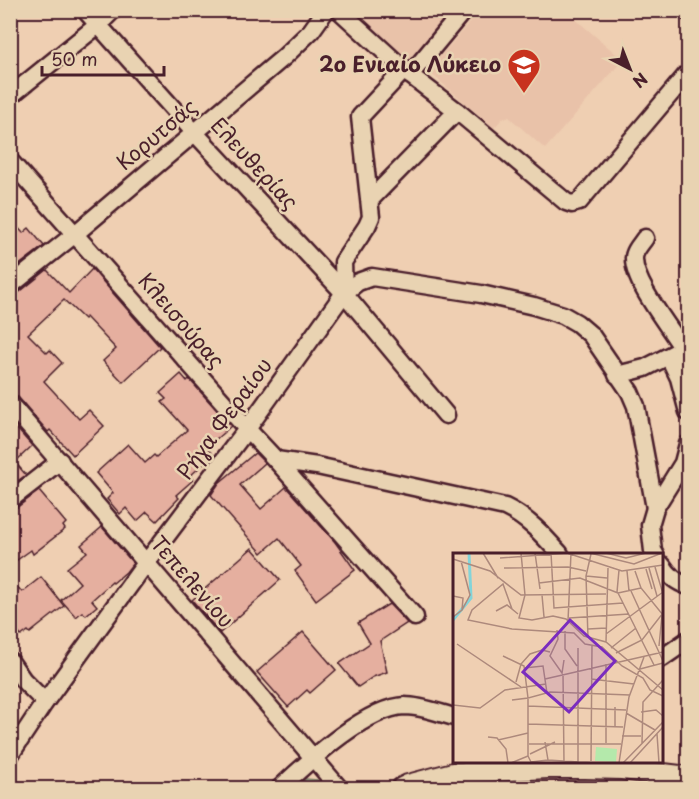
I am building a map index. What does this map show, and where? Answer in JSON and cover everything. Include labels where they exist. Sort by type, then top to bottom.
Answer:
[{"type":"street","name":"Ελευθερίας","points":[[85,10],[194,132],[344,293],[446,415]]},
{"type":"street","points":[[10,96],[98,25],[113,10]]},
{"type":"street","name":"Κορυτσάς","points":[[10,286],[284,57],[311,31],[326,10]]},
{"type":"street","points":[[339,10],[407,72],[566,202],[572,204],[579,202],[688,73]]},
{"type":"street","points":[[344,293],[343,262],[371,217],[360,117],[407,72],[464,10]]},
{"type":"street","points":[[370,200],[457,111]]},
{"type":"street","name":"Κλεισούρας","points":[[10,161],[415,617]]},
{"type":"street","points":[[645,238],[633,257],[638,277],[660,315],[672,330],[680,350],[679,378],[688,412]]},
{"type":"street","points":[[344,293],[358,282],[372,277],[481,294],[534,306],[563,315],[577,323],[591,336],[630,392],[636,406],[655,508]]},
{"type":"street","name":"Ρήγα Φεραίου","points":[[10,755],[45,702],[247,429],[344,293]]},
{"type":"street","points":[[617,375],[645,368],[680,350]]},
{"type":"street","name":"Τεπελενίου","points":[[10,404],[339,789]]},
{"type":"street","points":[[654,553],[650,525],[655,508],[683,463],[688,444]]},
{"type":"street","points":[[276,460],[317,466],[505,507],[532,524],[558,553]]},
{"type":"street","points":[[10,500],[60,461]]},
{"type":"street","points":[[663,566],[670,576],[688,586]]},
{"type":"street","points":[[663,657],[688,640]]},
{"type":"street","points":[[10,661],[23,680],[45,702]]},
{"type":"street","points":[[280,789],[313,758],[360,722],[382,711],[406,706],[453,717]]},
{"type":"street","points":[[407,787],[453,773],[548,768],[622,769],[688,777]]},
{"type":"shaded area","name":"2ο Ενιαίο Λύκειο","points":[[480,10],[566,11],[623,60],[545,149],[509,117],[503,118],[494,128],[428,71]]},
{"type":"shaded area","points":[[351,11],[457,11],[408,62]]},
{"type":"green space","points":[[306,779],[317,780],[325,788],[296,788]]},
{"type":"building","points":[[10,219],[23,233],[29,228],[44,246],[10,272]]},
{"type":"building","points":[[92,269],[160,347],[123,382],[103,361],[116,349],[86,317],[84,319],[64,300],[28,334],[47,353],[50,350],[62,363],[44,381],[79,419],[89,410],[104,426],[73,455],[50,430],[48,432],[18,397],[10,394],[10,296],[17,294],[47,270],[69,293]]},
{"type":"building","points":[[181,374],[187,381],[189,379],[231,426],[207,447],[213,455],[190,476],[193,480],[176,495],[179,498],[157,521],[147,512],[137,521],[126,508],[120,514],[107,499],[113,493],[96,473],[128,444],[145,463],[154,455],[156,457],[187,430],[162,402],[166,399],[160,393]]},
{"type":"building","points":[[10,421],[32,446],[15,462],[26,475],[10,486]]},
{"type":"building","points":[[255,453],[265,463],[240,485],[261,509],[286,487],[335,542],[355,570],[316,600],[295,571],[301,566],[279,538],[262,553],[211,495],[219,483]]},
{"type":"building","points":[[39,491],[66,523],[63,526],[65,529],[33,554],[31,550],[10,565],[10,510]]},
{"type":"building","points":[[102,527],[133,563],[126,572],[92,600],[97,606],[86,615],[82,612],[76,617],[61,600],[80,583],[67,568],[87,552],[81,545]]},
{"type":"building","points":[[252,548],[280,580],[220,633],[192,600]]},
{"type":"building","points":[[41,577],[64,606],[30,633],[28,631],[21,636],[10,623],[10,579],[22,592]]},
{"type":"building","points":[[389,604],[407,623],[380,641],[387,672],[373,677],[358,687],[339,664],[370,643],[358,623]]},
{"type":"building","points":[[303,632],[336,670],[310,693],[307,690],[288,707],[257,672]]},
{"type":"place","name":"2ο Ενιαίο Λύκειο","points":[[524,94]]}]
